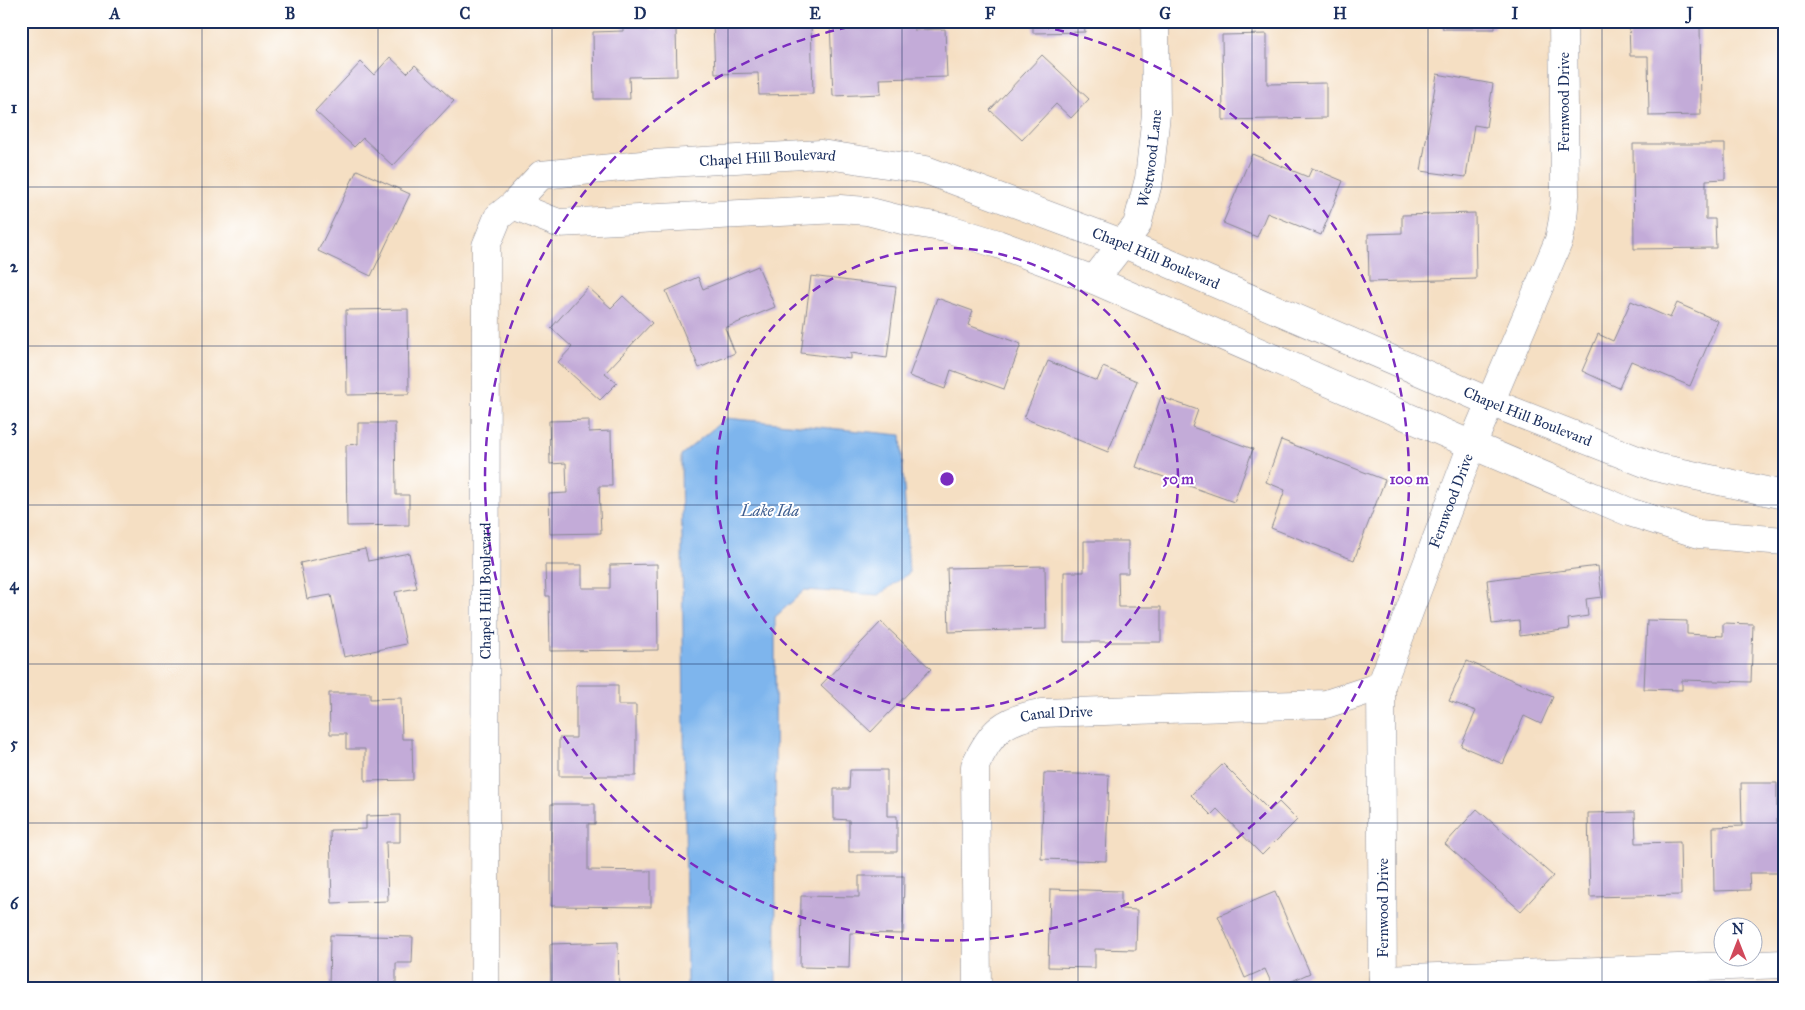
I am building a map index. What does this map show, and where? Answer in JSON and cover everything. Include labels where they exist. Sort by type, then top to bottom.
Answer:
[{"type":"street","name":"Westwood Lane","points":[[1094,280],[1137,225],[1149,179],[1156,114],[1155,21]]},
{"type":"street","name":"Fernwood Drive","points":[[1383,984],[1381,686],[1472,445],[1559,240],[1565,195],[1563,21]]},
{"type":"street","name":"Chapel Hill Boulevard","points":[[485,989],[486,246],[498,217],[513,205],[541,175],[652,164],[821,154],[926,170],[1122,243],[1490,402],[1655,466],[1784,495]]},
{"type":"street","points":[[513,205],[558,223],[840,209],[867,211],[906,221],[946,228],[998,244],[1094,280],[1629,512],[1699,534],[1784,541]]},
{"type":"street","name":"Canal Drive","points":[[977,989],[975,766],[985,745],[1000,729],[1019,717],[1041,713],[1326,704],[1381,686]]},
{"type":"street","points":[[1383,984],[1784,964]]},
{"type":"water","name":"Lake Ida","points":[[726,418],[901,435],[909,573],[879,595],[805,590],[775,617],[776,989],[687,989],[681,455]]},
{"type":"building","points":[[623,21],[650,21],[651,29],[676,29],[677,76],[629,77],[630,99],[594,99],[593,32],[623,31]]},
{"type":"building","points":[[811,21],[813,94],[759,95],[758,73],[715,74],[713,23]]},
{"type":"building","points":[[830,21],[914,21],[914,30],[945,29],[947,77],[880,79],[881,94],[833,96]]},
{"type":"building","points":[[1033,21],[1084,21],[1085,32],[1033,33]]},
{"type":"building","points":[[1442,21],[1495,21],[1495,29],[1443,29]]},
{"type":"building","points":[[1629,21],[1700,21],[1701,115],[1649,116],[1648,56],[1630,56]]},
{"type":"building","points":[[1267,34],[1267,84],[1326,83],[1326,118],[1223,120],[1222,35]]},
{"type":"building","points":[[1042,55],[1089,99],[1071,118],[1056,104],[1022,140],[990,110]]},
{"type":"building","points":[[390,57],[407,73],[415,65],[454,101],[393,166],[363,138],[354,147],[315,111],[361,62],[374,75]]},
{"type":"building","points":[[1437,74],[1493,84],[1486,127],[1474,125],[1466,177],[1421,171]]},
{"type":"building","points":[[1633,144],[1725,144],[1725,179],[1706,180],[1706,219],[1715,219],[1716,248],[1634,249]]},
{"type":"building","points":[[1252,154],[1308,177],[1312,168],[1343,181],[1321,235],[1267,213],[1257,237],[1223,223]]},
{"type":"building","points":[[357,170],[410,194],[371,276],[318,251]]},
{"type":"building","points":[[1475,213],[1476,279],[1369,282],[1368,234],[1402,233],[1402,215]]},
{"type":"building","points":[[758,266],[775,307],[725,328],[735,353],[699,368],[666,291],[698,277],[703,289]]},
{"type":"building","points":[[811,276],[896,287],[887,358],[851,353],[851,359],[801,353]]},
{"type":"building","points":[[588,287],[611,308],[623,296],[652,323],[605,373],[617,383],[600,400],[558,362],[572,347],[551,328]]},
{"type":"building","points":[[937,298],[973,311],[968,325],[1021,344],[1004,389],[951,370],[945,389],[909,376]]},
{"type":"building","points":[[1631,301],[1670,318],[1677,303],[1718,321],[1690,386],[1631,361],[1619,388],[1582,371],[1598,334],[1613,341]]},
{"type":"building","points":[[408,309],[409,394],[347,395],[346,310]]},
{"type":"building","points":[[1048,361],[1097,381],[1103,367],[1137,381],[1108,452],[1024,418]]},
{"type":"building","points":[[1161,397],[1198,410],[1192,427],[1253,449],[1234,502],[1136,467]]},
{"type":"building","points":[[589,420],[589,432],[611,431],[612,486],[599,486],[601,533],[550,534],[549,494],[567,493],[566,463],[550,464],[549,421]]},
{"type":"building","points":[[358,423],[395,423],[396,495],[409,495],[409,525],[347,526],[346,445],[358,444]]},
{"type":"building","points":[[1281,440],[1385,480],[1354,560],[1271,528],[1285,490],[1266,482]]},
{"type":"building","points":[[1084,541],[1128,541],[1128,573],[1118,573],[1119,607],[1161,607],[1161,642],[1064,642],[1064,572],[1084,572]]},
{"type":"building","points":[[365,549],[368,561],[409,553],[417,588],[395,592],[406,644],[344,657],[331,595],[307,599],[300,563]]},
{"type":"building","points":[[657,564],[658,650],[550,651],[549,596],[546,596],[545,565],[582,565],[582,588],[610,588],[610,565]]},
{"type":"building","points":[[1045,566],[1046,629],[949,632],[947,568]]},
{"type":"building","points":[[1598,566],[1602,597],[1586,599],[1588,616],[1568,619],[1569,629],[1520,636],[1519,621],[1492,624],[1487,580]]},
{"type":"building","points":[[1647,620],[1687,621],[1687,634],[1723,636],[1723,623],[1753,624],[1751,682],[1682,680],[1682,690],[1644,689]]},
{"type":"building","points":[[881,622],[931,669],[871,732],[821,685]]},
{"type":"building","points":[[1467,661],[1553,697],[1541,724],[1524,716],[1503,764],[1461,746],[1476,711],[1449,701]]},
{"type":"building","points":[[576,685],[618,685],[618,705],[636,705],[636,776],[559,776],[559,738],[576,738]]},
{"type":"building","points":[[329,693],[370,693],[370,699],[401,698],[402,739],[412,739],[413,780],[365,781],[365,749],[346,749],[346,734],[330,734]]},
{"type":"building","points":[[1223,764],[1270,811],[1279,802],[1297,820],[1262,855],[1217,809],[1211,815],[1191,795]]},
{"type":"building","points":[[850,770],[887,770],[887,816],[897,816],[897,852],[849,852],[849,820],[834,819],[834,789],[849,789]]},
{"type":"building","points":[[1044,773],[1109,775],[1106,861],[1041,859]]},
{"type":"building","points":[[1741,783],[1777,783],[1777,822],[1784,822],[1784,873],[1749,873],[1750,890],[1714,891],[1713,827],[1742,826]]},
{"type":"building","points":[[551,804],[595,804],[595,824],[588,824],[588,870],[651,871],[651,907],[551,906]]},
{"type":"building","points":[[1779,804],[1784,804],[1784,819],[1778,819]]},
{"type":"building","points":[[1477,809],[1553,876],[1521,911],[1445,844]]},
{"type":"building","points":[[1635,812],[1636,843],[1680,842],[1681,895],[1590,897],[1588,813]]},
{"type":"building","points":[[400,815],[400,842],[386,842],[388,901],[332,903],[330,830],[366,829],[366,816]]},
{"type":"building","points":[[859,876],[904,876],[903,934],[850,933],[849,968],[800,967],[801,896],[859,897]]},
{"type":"building","points":[[1050,889],[1121,891],[1121,909],[1137,910],[1136,950],[1095,949],[1095,968],[1048,967]]},
{"type":"building","points":[[1275,892],[1310,973],[1274,989],[1265,969],[1245,978],[1218,916]]},
{"type":"building","points":[[330,935],[413,937],[412,963],[396,963],[396,989],[329,989]]},
{"type":"building","points":[[618,942],[619,989],[551,989],[550,944]]}]
